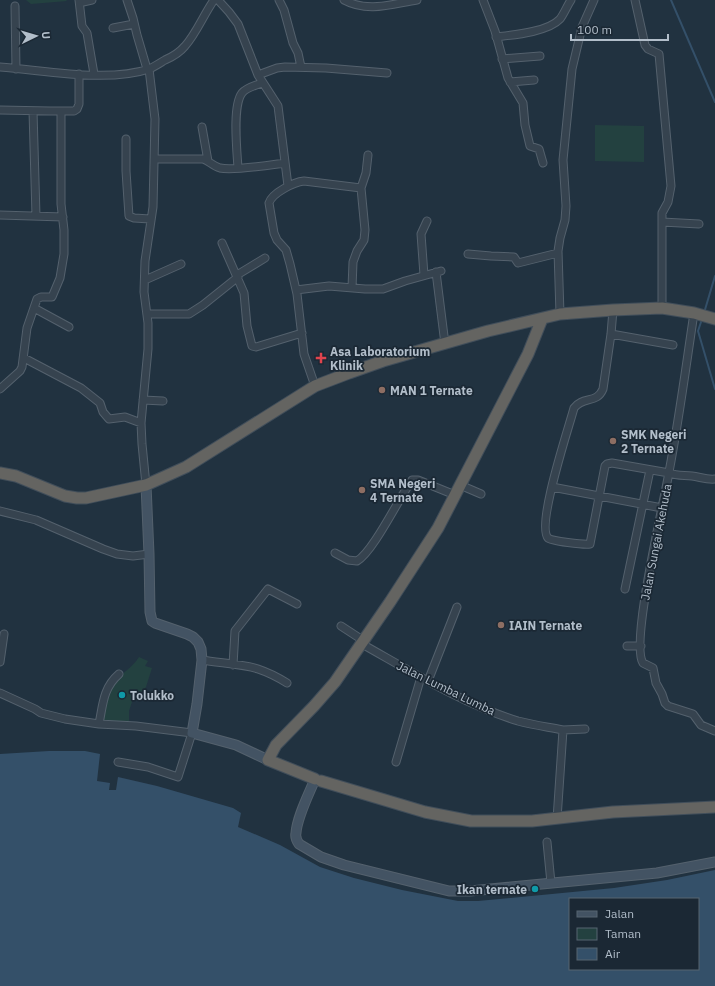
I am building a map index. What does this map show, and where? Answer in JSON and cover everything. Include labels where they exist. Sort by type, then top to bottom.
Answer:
[{"type":"highway","points":[[0,473],[16,476],[65,496],[86,498],[146,485],[186,467],[315,386],[383,361],[488,331],[560,314],[613,310],[662,308],[715,319]]},
{"type":"highway","points":[[542,319],[528,354],[428,545],[363,643],[335,682],[276,745],[268,760],[318,780],[424,812],[471,821],[532,821],[600,813],[715,807]]},
{"type":"main road","points":[[146,485],[150,554],[150,612],[152,621],[154,624],[194,637],[201,649],[202,660],[192,733],[236,745],[268,760]]},
{"type":"main road","points":[[318,780],[303,809],[295,834],[299,844],[326,859],[384,876],[449,891],[470,891],[657,872],[715,862]]},
{"type":"street","points":[[92,0],[83,2],[79,0],[82,26],[87,33],[94,74]]},
{"type":"street","points":[[127,0],[148,69],[154,111],[153,207],[150,219],[145,261],[144,292],[147,314],[148,349],[141,423],[146,485]]},
{"type":"street","points":[[0,67],[79,74],[118,74],[148,69],[170,58],[184,48],[214,0]]},
{"type":"street","points":[[218,0],[238,24],[258,75],[278,106],[288,186]]},
{"type":"street","points":[[279,0],[284,10],[301,67]]},
{"type":"street","points":[[344,0],[351,4],[369,8],[417,0]]},
{"type":"street","points":[[483,0],[510,82],[523,103],[525,124],[530,146],[539,150],[543,163]]},
{"type":"street","points":[[496,37],[533,31],[554,23],[560,19],[571,0]]},
{"type":"street","points":[[560,314],[558,253],[565,220],[566,206],[563,160],[572,69],[582,27],[594,0]]},
{"type":"street","points":[[635,0],[648,49],[659,54],[671,186],[668,202],[662,213],[662,308]]},
{"type":"street","points":[[15,6],[16,68]]},
{"type":"street","points":[[113,28],[134,24]]},
{"type":"street","points":[[502,59],[540,56]]},
{"type":"street","points":[[258,75],[277,68],[301,67],[386,73]]},
{"type":"street","points":[[0,110],[74,110],[79,104],[79,74]]},
{"type":"street","points":[[510,82],[534,80]]},
{"type":"street","points":[[238,168],[235,129],[239,98],[245,90],[262,83]]},
{"type":"street","points":[[33,111],[36,216]]},
{"type":"street","points":[[0,389],[20,371],[22,367],[27,328],[37,300],[39,298],[52,297],[60,278],[64,254],[61,111]]},
{"type":"street","points":[[202,127],[208,161]]},
{"type":"street","points":[[126,139],[126,172],[129,216],[134,218],[150,219]]},
{"type":"street","points":[[352,288],[353,262],[357,251],[364,240],[365,230],[361,188],[368,165],[368,155]]},
{"type":"street","points":[[154,160],[203,159],[221,168],[238,168],[285,163]]},
{"type":"street","points":[[315,386],[304,354],[296,290],[288,254],[283,246],[276,240],[269,208],[270,199],[288,186],[299,181],[309,180],[361,188]]},
{"type":"street","points":[[0,215],[63,217]]},
{"type":"street","points":[[424,275],[421,234],[427,221]]},
{"type":"street","points":[[662,222],[699,224]]},
{"type":"street","points":[[222,243],[244,293],[247,326],[252,346],[256,347],[302,333]]},
{"type":"street","points":[[468,254],[512,256],[518,263],[558,253]]},
{"type":"street","points":[[147,314],[189,314],[203,305],[237,276],[265,258]]},
{"type":"street","points":[[145,280],[182,264]]},
{"type":"street","points":[[296,290],[329,286],[383,289],[424,275],[439,272],[445,344]]},
{"type":"street","points":[[34,308],[70,327]]},
{"type":"street","points":[[613,310],[603,389],[601,394],[596,398],[582,401],[574,408],[552,487],[545,525],[547,537],[550,539],[590,544],[605,466],[607,464],[612,463],[669,473],[676,476],[715,479]]},
{"type":"street","name":"Jalan Sungai Akehuda","points":[[696,314],[669,473],[647,587],[641,626],[641,646],[642,662],[653,668],[656,683],[665,703],[672,708],[693,714],[701,725],[715,731]]},
{"type":"street","points":[[611,334],[673,345]]},
{"type":"street","points":[[24,358],[81,388],[100,403],[103,412],[109,419],[125,417],[141,423]]},
{"type":"street","points":[[143,400],[163,401]]},
{"type":"street","points":[[625,589],[650,470]]},
{"type":"street","points":[[335,553],[348,560],[357,562],[361,559],[375,540],[412,480],[418,480],[455,495]]},
{"type":"street","points":[[460,484],[481,494]]},
{"type":"street","points":[[552,487],[662,508]]},
{"type":"street","points":[[0,511],[36,520],[117,554],[133,556],[150,554]]},
{"type":"street","points":[[233,665],[235,631],[268,589],[297,604]]},
{"type":"street","points":[[428,681],[457,607]]},
{"type":"street","name":"Jalan Lumba Lumba","points":[[342,626],[363,643],[428,681],[504,716],[528,723],[563,730],[585,729]]},
{"type":"street","points":[[0,662],[4,634]]},
{"type":"street","points":[[627,646],[641,646]]},
{"type":"street","points":[[202,660],[258,670],[287,683]]},
{"type":"street","points":[[99,724],[108,687],[119,674]]},
{"type":"street","points":[[396,762],[421,677]]},
{"type":"street","points":[[0,693],[46,715],[99,724],[136,726],[192,733],[178,778],[148,767],[118,762]]},
{"type":"street","points":[[557,818],[563,730]]},
{"type":"street","points":[[547,842],[551,883]]},
{"type":"green space","points":[[26,0],[66,0],[67,1],[31,4]]},
{"type":"green space","points":[[595,125],[644,126],[644,162],[595,161]]},
{"type":"green space","points":[[139,657],[148,661],[145,666],[152,668],[146,687],[133,699],[129,711],[129,723],[101,722],[110,688],[116,679]]},
{"type":"water","points":[[49,751],[85,751],[100,754],[97,781],[110,783],[109,790],[116,790],[118,777],[157,786],[233,808],[241,813],[238,827],[280,845],[320,867],[354,878],[402,890],[458,901],[478,901],[614,888],[667,880],[715,870],[715,986],[0,986],[0,754]]},
{"type":"waterway","points":[[671,0],[715,102]]},
{"type":"waterway","points":[[704,313],[715,276]]},
{"type":"waterway","points":[[702,319],[698,331],[715,389]]},
{"type":"place","name":"Asa Laboratorium Klinik","points":[[321,358]]},
{"type":"place","name":"MAN 1 Ternate","points":[[382,390]]},
{"type":"place","name":"SMK Negeri 2 Ternate","points":[[613,441]]},
{"type":"place","name":"SMA Negeri 4 Ternate","points":[[362,490]]},
{"type":"place","name":"IAIN Ternate","points":[[501,625]]},
{"type":"place","name":"Tolukko","points":[[122,695]]},
{"type":"place","name":"Ikan ternate","points":[[535,889]]}]
